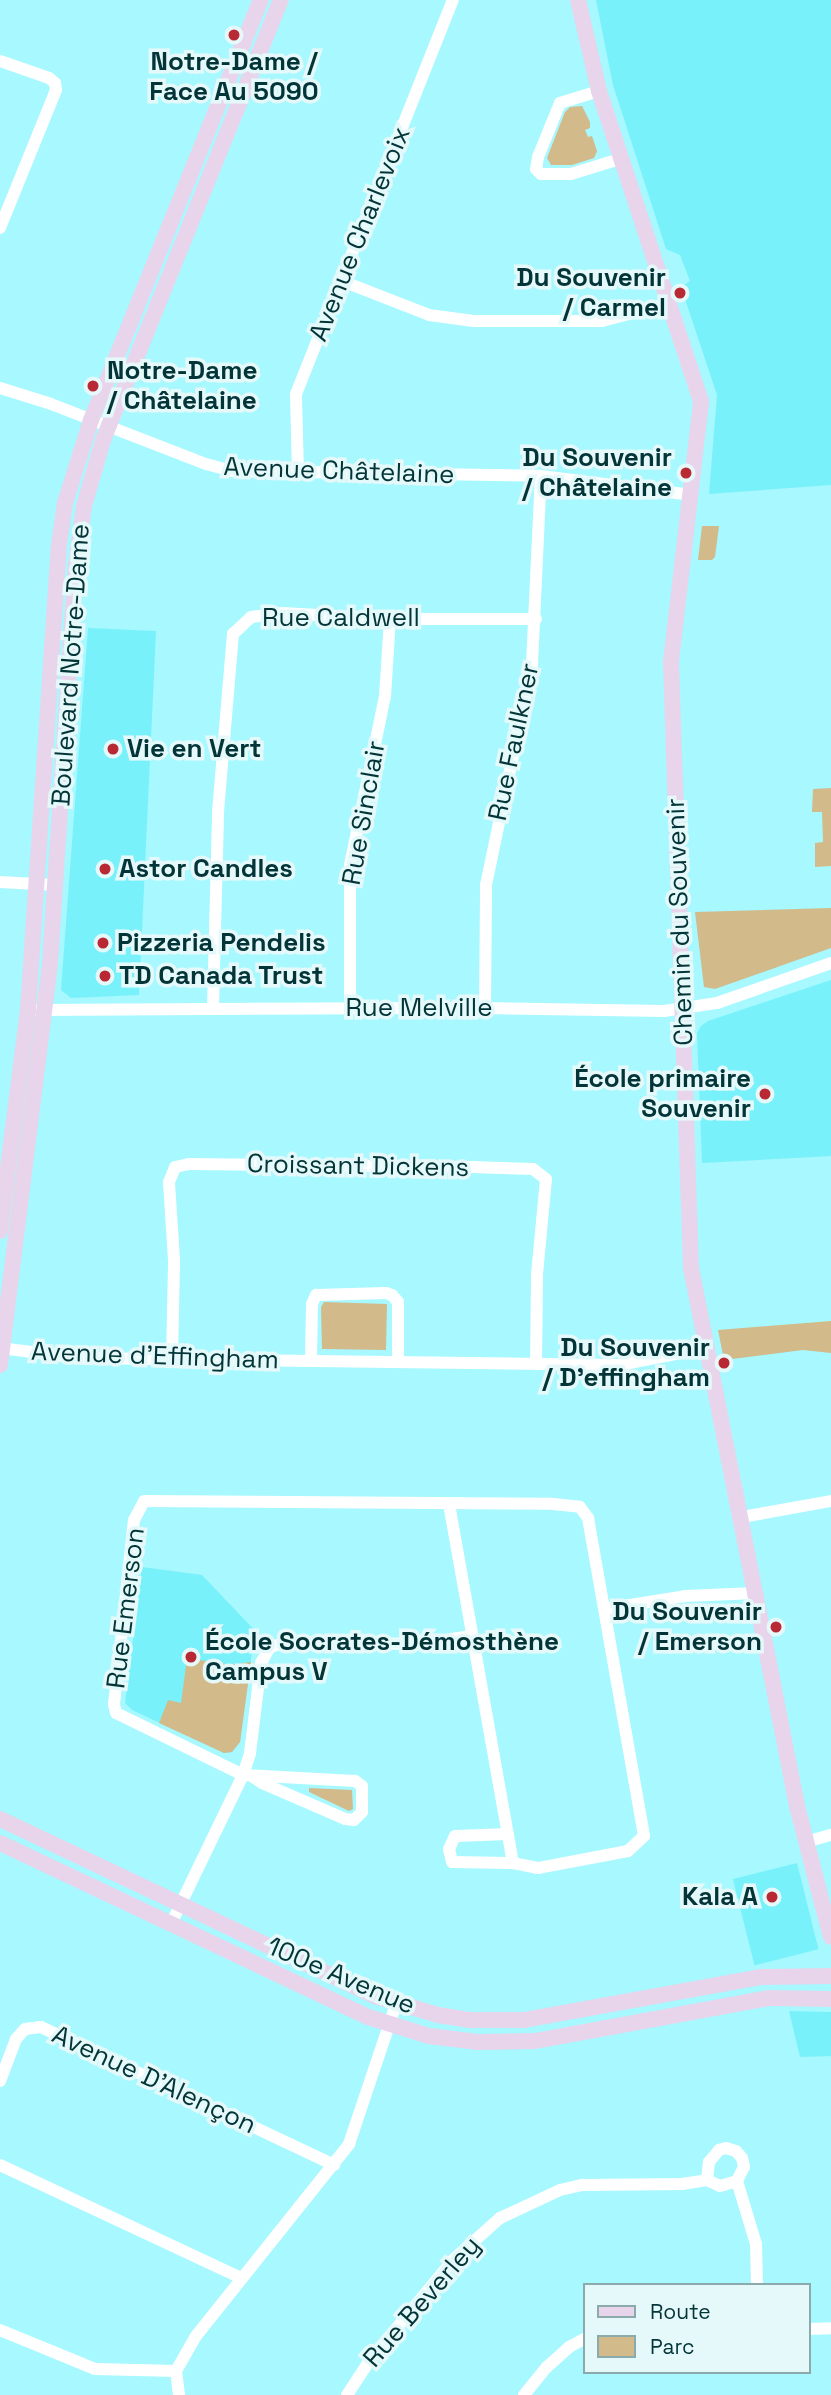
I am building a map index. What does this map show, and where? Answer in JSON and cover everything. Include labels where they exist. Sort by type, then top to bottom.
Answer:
[{"type":"street","name":"Boulevard Notre-Dame","points":[[1,1354],[27,1146],[36,1010],[37,883],[59,545],[69,485],[91,419],[261,0]]},
{"type":"street","name":"Boulevard Notre-Dame","points":[[0,1231],[5,1144],[36,1010],[55,885],[78,543],[89,482],[109,426],[281,0]]},
{"type":"street","name":"Avenue Charlevoix","points":[[298,473],[296,394],[453,0]]},
{"type":"street","name":"Chemin du Souvenir","points":[[578,0],[599,91],[670,303],[701,406],[671,663],[691,1268],[806,1842],[831,1937]]},
{"type":"street","points":[[0,61],[49,78],[56,90],[3,210],[0,228]]},
{"type":"street","points":[[599,91],[560,103],[536,169],[541,174],[571,174],[621,159]]},
{"type":"street","points":[[342,281],[429,314],[474,321],[602,321],[670,303]]},
{"type":"street","name":"Avenue Châtelaine","points":[[0,388],[220,468],[298,473],[541,476],[692,495]]},
{"type":"street","name":"Rue Faulkner","points":[[485,1008],[486,885],[532,664],[541,476]]},
{"type":"street","name":"Rue Caldwell","points":[[213,1007],[218,812],[233,634],[251,617],[282,613],[390,619],[536,619]]},
{"type":"street","name":"Rue Sinclair","points":[[350,1009],[350,865],[386,696],[390,619]]},
{"type":"street","points":[[0,882],[55,885]]},
{"type":"street","name":"Rue Melville","points":[[36,1010],[213,1007],[683,1010],[717,1003],[831,963]]},
{"type":"street","points":[[5,1144],[27,1146]]},
{"type":"street","name":"Croissant Dickens","points":[[172,1359],[174,1266],[169,1182],[175,1167],[189,1164],[471,1167],[533,1169],[546,1179],[537,1274],[536,1364]]},
{"type":"street","name":"Avenue d'Effingham","points":[[311,1361],[312,1304],[316,1295],[386,1293],[398,1302],[398,1362]]},
{"type":"street","name":"Avenue d'Effingham","points":[[1,1354],[78,1358],[625,1365],[707,1348]]},
{"type":"street","name":"Rue Emerson","points":[[247,1775],[116,1713],[114,1704],[134,1520],[144,1501],[553,1503],[580,1507],[588,1518],[644,1836],[628,1851],[537,1868],[513,1863],[452,1862],[449,1849],[455,1836],[508,1834]]},
{"type":"street","points":[[742,1517],[831,1501]]},
{"type":"street","points":[[449,1504],[513,1863]]},
{"type":"street","points":[[605,1609],[685,1596],[756,1593]]},
{"type":"street","points":[[171,1924],[247,1775],[261,1663],[266,1651],[275,1644],[419,1644],[471,1636]]},
{"type":"street","points":[[247,1775],[355,1781],[362,1786],[362,1812],[354,1819],[345,1819],[247,1775]]},
{"type":"street","name":"100e Avenue","points":[[0,1819],[396,2004],[464,2019],[524,2020],[760,1977],[831,1976]]},
{"type":"street","points":[[806,1842],[831,1835]]},
{"type":"street","name":"100e Avenue","points":[[0,1843],[390,2025],[461,2040],[521,2042],[780,1997],[831,1999]]},
{"type":"street","points":[[179,2395],[176,2371],[195,2336],[349,2144],[396,2004]]},
{"type":"street","name":"Avenue D'Alençon","points":[[0,2081],[16,2039],[32,2026],[41,2026],[334,2165]]},
{"type":"street","points":[[707,2180],[709,2162],[719,2150],[726,2147],[742,2158],[744,2167],[737,2181],[756,2244],[757,2283]]},
{"type":"street","points":[[0,2165],[241,2278]]},
{"type":"street","name":"Rue Beverley","points":[[347,2395],[370,2360],[454,2259],[500,2218],[560,2190],[582,2185],[681,2184],[707,2180],[720,2186],[737,2181]]},
{"type":"street","points":[[810,2329],[831,2329]]},
{"type":"street","points":[[0,2330],[95,2369],[176,2371]]},
{"type":"street","points":[[524,2395],[547,2367],[569,2347],[582,2340]]},
{"type":"shaded area","points":[[596,0],[831,0],[831,485],[709,494],[717,395],[681,287],[690,281],[680,255],[666,249],[613,85]]},
{"type":"shaded area","points":[[88,628],[156,631],[139,995],[71,998],[61,990]]},
{"type":"shaded area","name":"École primaire Souvenir","points":[[831,980],[831,1156],[702,1163],[697,1033],[701,1026],[708,1021]]},
{"type":"shaded area","name":"École Socrates-Démosthène Campus V","points":[[142,1567],[202,1575],[261,1637],[252,1652],[240,1742],[232,1752],[224,1753],[132,1710],[125,1703]]},
{"type":"shaded area","points":[[797,1863],[819,1949],[754,1965],[733,1879]]},
{"type":"shaded area","points":[[789,2011],[831,2012],[831,2056],[800,2057]]},
{"type":"green space","points":[[582,106],[590,122],[590,128],[585,130],[588,137],[592,136],[597,151],[594,158],[572,165],[551,165],[547,158],[565,112],[570,107]]},
{"type":"green space","points":[[702,526],[719,526],[715,557],[712,560],[698,560]]},
{"type":"green space","points":[[831,788],[831,866],[815,867],[815,843],[823,842],[822,812],[812,812],[813,789]]},
{"type":"green space","points":[[831,908],[831,948],[715,989],[704,987],[695,912]]},
{"type":"green space","points":[[324,1302],[387,1304],[386,1350],[322,1349],[321,1307]]},
{"type":"green space","points":[[831,1321],[831,1353],[803,1350],[724,1360],[718,1330]]},
{"type":"green space","points":[[187,1658],[231,1665],[251,1662],[240,1742],[232,1752],[224,1753],[159,1723],[168,1700],[181,1703]]},
{"type":"green space","points":[[309,1788],[352,1790],[353,1809],[349,1811],[309,1792]]},
{"type":"place","name":"Notre-Dame / Face Au 5090","points":[[234,35]]},
{"type":"place","name":"Du Souvenir / Carmel","points":[[680,293]]},
{"type":"place","name":"Notre-Dame / Châtelaine","points":[[93,386]]},
{"type":"place","name":"Du Souvenir / Châtelaine","points":[[686,473]]},
{"type":"place","name":"Vie en Vert","points":[[113,749]]},
{"type":"place","name":"Astor Candles","points":[[105,869]]},
{"type":"place","name":"Pizzeria Pendelis","points":[[103,943]]},
{"type":"place","name":"TD Canada Trust","points":[[105,976]]},
{"type":"place","name":"École primaire Souvenir","points":[[765,1094]]},
{"type":"place","name":"Du Souvenir / D'effingham","points":[[724,1363]]},
{"type":"place","name":"Du Souvenir / Emerson","points":[[776,1627]]},
{"type":"place","name":"École Socrates-Démosthène Campus V","points":[[191,1657]]},
{"type":"place","name":"Kala A","points":[[772,1897]]}]
